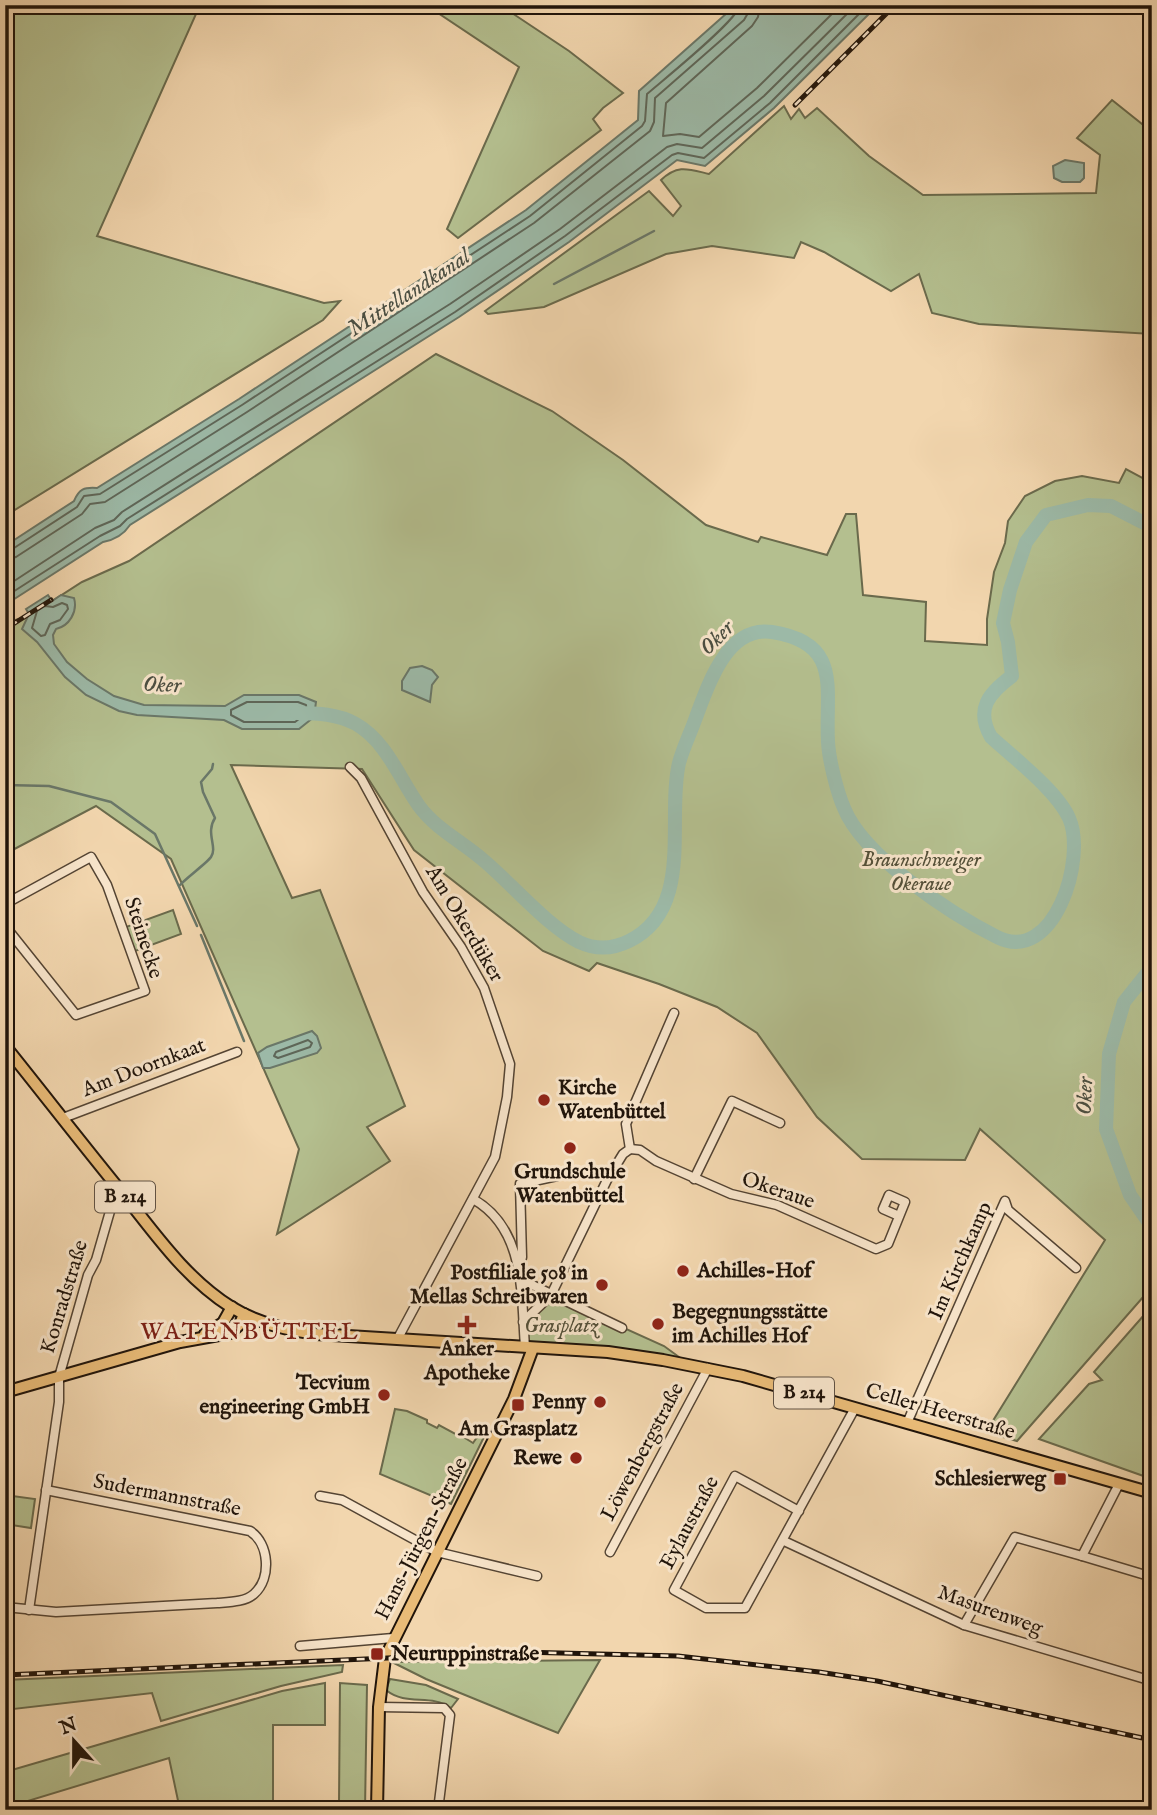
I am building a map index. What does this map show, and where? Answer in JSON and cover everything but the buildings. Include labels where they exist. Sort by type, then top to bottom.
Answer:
[{"type":"main road","name":"Celler Heerstraße","points":[[5,1046],[187,1270],[232,1307],[270,1325],[295,1332],[622,1354],[708,1368],[1152,1493]]},
{"type":"main road","points":[[200,1337],[223,1323],[232,1307]]},
{"type":"main road","points":[[5,1392],[200,1337],[230,1333],[240,1324],[244,1314]]},
{"type":"main road","name":"Hans-Jürgen-Straße","points":[[377,1810],[379,1707],[383,1665],[393,1638],[516,1394],[529,1348]]},
{"type":"street","name":"Am Okerdüker","points":[[350,767],[361,778],[423,892],[461,947],[484,988],[507,1052],[509,1079],[495,1157],[398,1338]]},
{"type":"street","name":"Steinecke","points":[[5,904],[91,857],[107,885],[145,991],[76,1015],[5,926]]},
{"type":"street","points":[[523,1322],[551,1295],[607,1180],[629,1149],[626,1124],[674,1013]]},
{"type":"street","name":"Am Doornkaat","points":[[63,1118],[237,1052]]},
{"type":"street","points":[[694,1179],[732,1101],[780,1124]]},
{"type":"street","name":"Okeraue","points":[[629,1149],[640,1150],[656,1161],[731,1194],[778,1205],[876,1250],[888,1244],[899,1216]]},
{"type":"street","points":[[529,1348],[523,1322],[520,1277],[520,1184],[557,1176]]},
{"type":"street","name":"Konradstraße","points":[[29,1610],[59,1402],[59,1377],[117,1187]]},
{"type":"street","points":[[473,1199],[485,1206],[503,1225],[510,1237],[520,1277],[551,1295],[622,1328]]},
{"type":"street","name":"Im Kirchkamp","points":[[908,1423],[1005,1201],[1008,1210],[1076,1268]]},
{"type":"street","name":"Löwenbergstraße","points":[[610,1552],[708,1368]]},
{"type":"street","points":[[784,1541],[855,1408]]},
{"type":"street","name":"Eylaustraße","points":[[784,1541],[745,1608],[706,1608],[674,1590],[736,1476],[799,1511]]},
{"type":"street","points":[[1082,1556],[1119,1484]]},
{"type":"street","name":"Sudermannstraße","points":[[29,1610],[56,1612],[240,1600],[254,1595],[263,1578],[265,1566],[265,1550],[259,1536],[250,1531],[46,1490]]},
{"type":"street","points":[[320,1496],[342,1500],[437,1552],[537,1576]]},
{"type":"street","points":[[964,1625],[1015,1537],[1152,1577]]},
{"type":"street","name":"Masurenweg","points":[[784,1541],[964,1625],[1152,1681]]},
{"type":"street","points":[[5,1607],[29,1610]]},
{"type":"street","points":[[300,1646],[393,1638]]},
{"type":"street","points":[[379,1707],[444,1708],[450,1715],[438,1810]]},
{"type":"green space","points":[[5,5],[200,5],[97,236],[324,303],[340,301],[323,320],[5,516]]},
{"type":"green space","points":[[426,5],[500,5],[569,51],[623,93],[593,119],[601,130],[458,238],[447,229],[519,67]]},
{"type":"green space","points":[[1112,100],[1152,132],[1152,334],[979,324],[932,313],[919,274],[891,291],[824,252],[801,242],[794,258],[712,246],[666,254],[544,307],[488,314],[485,311],[649,191],[673,216],[681,206],[661,180],[678,170],[689,169],[709,174],[784,106],[791,119],[799,109],[805,118],[817,108],[869,156],[923,195],[1096,193],[1100,155],[1077,138]]},
{"type":"green space","name":"Braunschweiger Okeraue","points":[[436,354],[552,411],[623,460],[706,525],[758,542],[761,537],[827,555],[846,514],[856,514],[863,595],[926,602],[925,641],[987,645],[987,619],[994,572],[1005,543],[1008,521],[1025,496],[1055,481],[1082,476],[1119,483],[1126,469],[1152,483],[1152,1286],[1150,1283],[1148,1292],[1017,1441],[986,1432],[1105,1240],[980,1129],[965,1160],[862,1159],[817,1117],[757,1033],[717,1007],[659,984],[597,963],[589,971],[543,951],[414,850],[362,769],[231,765],[292,898],[320,890],[405,1106],[367,1127],[390,1161],[277,1234],[299,1149],[171,859],[96,806],[5,854],[5,623],[29,616],[82,582],[129,561]]},
{"type":"green space","points":[[173,910],[181,934],[135,951],[126,927]]},
{"type":"green space","name":"Grasplatz","points":[[551,1295],[664,1346],[690,1365],[525,1347],[523,1322]]},
{"type":"green space","points":[[1152,1306],[1152,1479],[1039,1439],[1089,1384],[1102,1380],[1094,1372]]},
{"type":"green space","points":[[395,1409],[407,1411],[437,1428],[439,1425],[459,1436],[466,1424],[471,1427],[465,1438],[473,1443],[480,1433],[485,1435],[451,1504],[380,1474]]},
{"type":"green space","points":[[5,1495],[35,1499],[31,1528],[5,1524]]},
{"type":"green space","points":[[600,1660],[558,1733],[426,1679],[392,1662]]},
{"type":"green space","points":[[343,1665],[342,1672],[281,1686],[161,1721],[152,1693],[5,1710],[5,1680]]},
{"type":"green space","points":[[390,1679],[426,1685],[458,1699],[451,1708],[435,1701],[402,1698],[386,1690]]},
{"type":"green space","points":[[325,1683],[325,1725],[273,1725],[273,1802],[339,1803],[340,1683],[367,1685],[365,1810],[180,1810],[169,1758],[5,1808],[5,1772],[282,1691]]},
{"type":"water","name":"Mittellandkanal","points":[[736,5],[878,5],[774,108],[705,166],[677,160],[569,242],[459,317],[130,525],[118,536],[103,542],[5,605],[5,546],[74,501],[82,490],[97,488],[239,399],[526,210],[638,120],[639,91]]},
{"type":"water","points":[[1065,160],[1084,163],[1084,178],[1080,182],[1062,182],[1054,178],[1053,166]]},
{"type":"water","points":[[48,595],[52,601],[61,595],[74,598],[75,603],[71,618],[56,629],[53,635],[54,644],[67,662],[114,696],[144,705],[225,706],[244,695],[299,695],[316,702],[314,717],[299,729],[242,729],[224,720],[137,715],[119,711],[86,695],[65,677],[37,642],[22,629],[29,614],[26,609]]},
{"type":"water","points":[[422,666],[432,670],[438,677],[432,685],[430,702],[402,690],[402,681],[410,668]]},
{"type":"water","points":[[312,1031],[321,1048],[317,1053],[263,1068],[258,1053],[267,1047]]},
{"type":"waterway","points":[[554,284],[654,231]]},
{"type":"waterway","name":"Oker","points":[[297,713],[335,716],[356,724],[367,732],[384,750],[419,806],[433,821],[482,859],[554,926],[579,942],[611,947],[629,941],[650,926],[663,908],[674,861],[679,763],[721,661],[742,638],[756,632],[772,632],[795,638],[810,646],[826,671],[830,758],[841,801],[854,826],[889,864],[933,899],[997,937],[1017,942],[1035,936],[1050,923],[1061,903],[1069,881],[1073,836],[1069,818],[1055,797],[991,737],[986,727],[984,718],[987,702],[1012,676],[1003,623],[1010,590],[1026,542],[1046,515],[1088,505],[1111,506],[1152,527]]},
{"type":"waterway","points":[[180,885],[213,853],[211,829],[215,818],[201,782],[213,764]]},
{"type":"waterway","points":[[5,785],[49,786],[111,802],[155,834],[197,926]]},
{"type":"waterway","points":[[201,935],[244,1041]]},
{"type":"waterway","name":"Oker","points":[[1152,967],[1124,1002],[1109,1054],[1106,1129],[1130,1195],[1152,1227]]},
{"type":"railway","points":[[795,105],[895,5]]},
{"type":"railway","points":[[10,626],[51,600]]},
{"type":"railway","points":[[5,1675],[521,1652],[678,1656],[877,1681],[1152,1740]]},
{"type":"place","name":"Kirche Watenbüttel","points":[[544,1100]]},
{"type":"place","name":"Grundschule Watenbüttel","points":[[570,1148]]},
{"type":"place","name":"Achilles-Hof","points":[[683,1271]]},
{"type":"place","name":"Postfiliale 508 in Mellas Schreibwaren","points":[[602,1285]]},
{"type":"place","name":"Begegnungsstätte im Achilles Hof","points":[[658,1324]]},
{"type":"place","name":"Anker Apotheke","points":[[467,1325]]},
{"type":"place","name":"Tecvium engineering GmbH","points":[[384,1395]]},
{"type":"place","name":"Penny","points":[[600,1402]]},
{"type":"place","name":"Am Grasplatz","points":[[518,1405]]},
{"type":"place","name":"Rewe","points":[[576,1458]]},
{"type":"place","name":"Schlesierweg","points":[[1060,1479]]},
{"type":"place","name":"Neuruppinstraße","points":[[377,1654]]},
{"type":"district","name":"WATENBÜTTEL","points":[[250,1332]]}]
